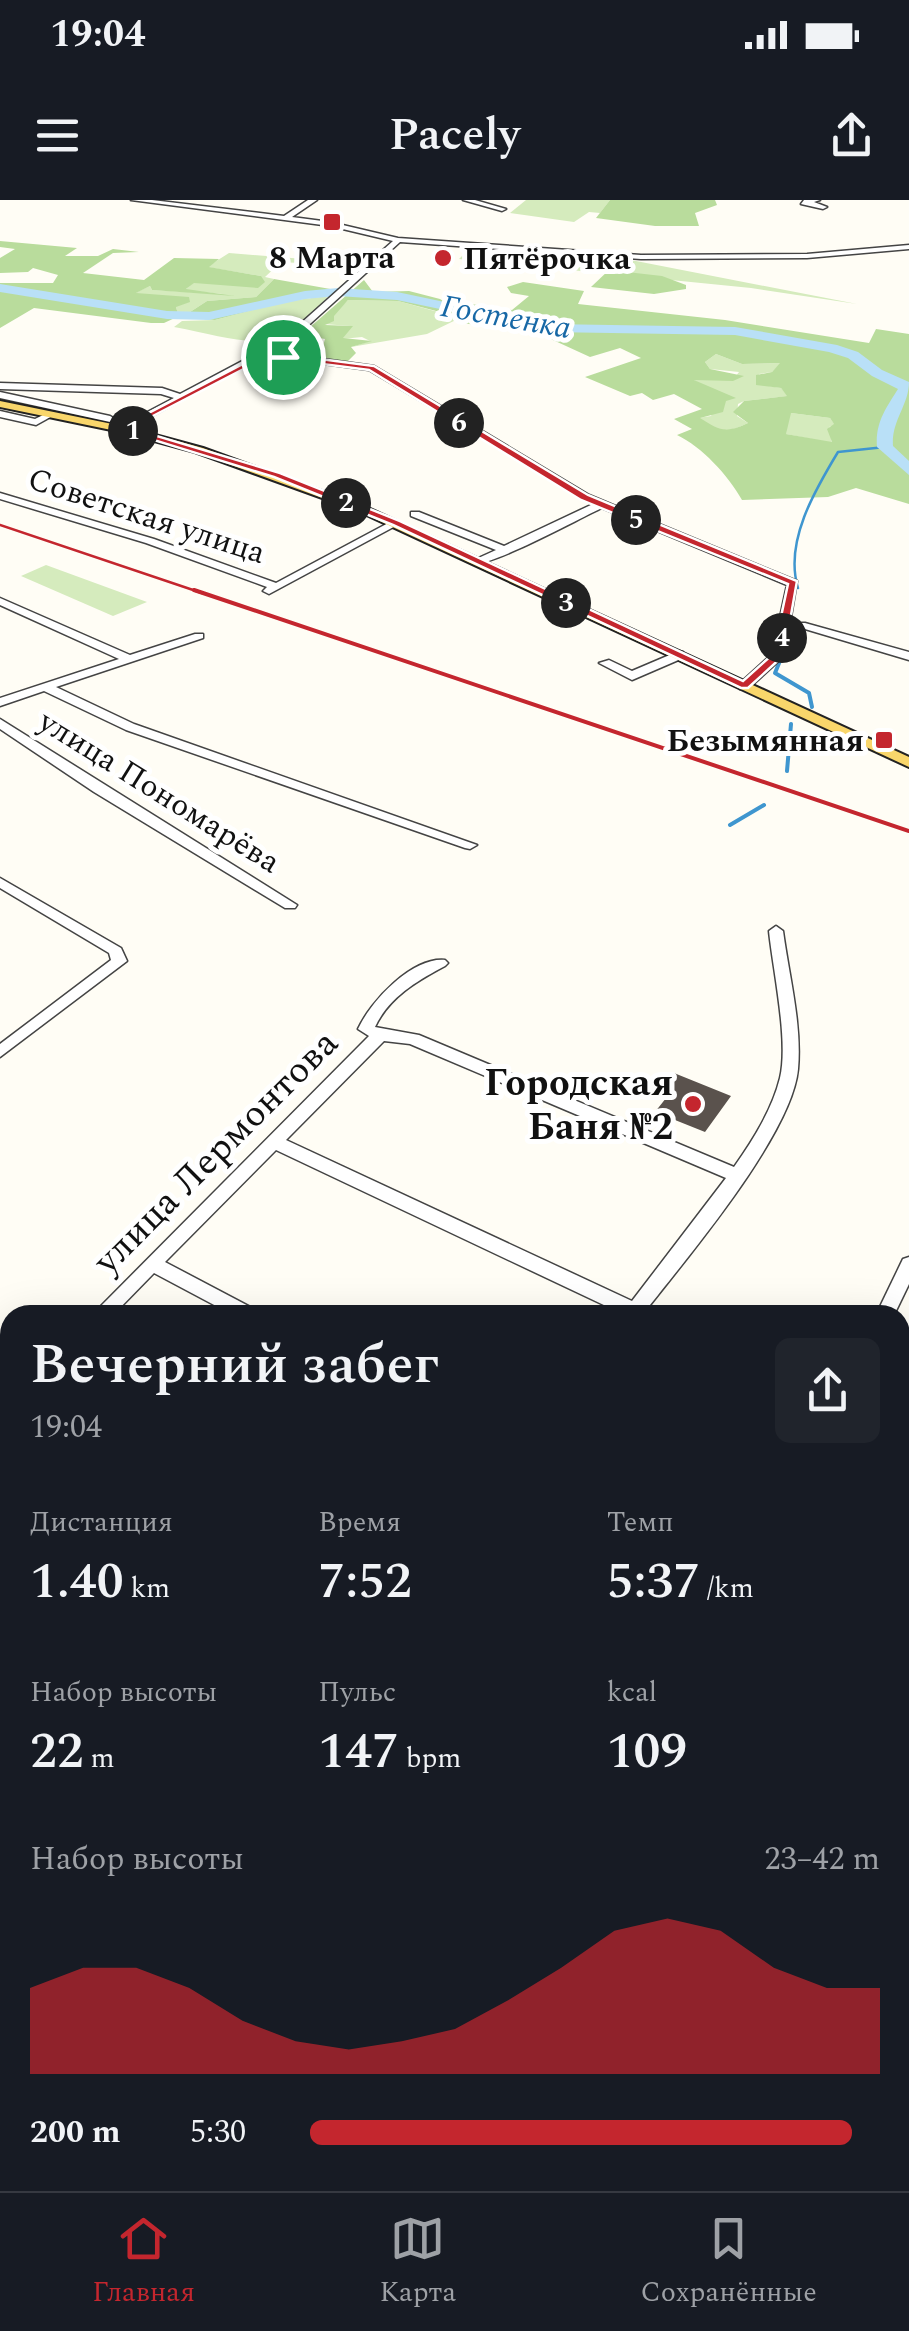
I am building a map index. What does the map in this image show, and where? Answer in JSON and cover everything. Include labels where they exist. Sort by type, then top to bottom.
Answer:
[{"type":"main road","points":[[0,404],[122,429],[277,475],[396,523],[909,762]]},
{"type":"street","points":[[135,200],[351,227],[398,240],[641,257],[807,256],[909,247]]},
{"type":"street","points":[[286,218],[312,200]]},
{"type":"street","points":[[467,200],[502,209]]},
{"type":"street","points":[[122,429],[266,354],[323,310],[398,240]]},
{"type":"street","points":[[266,354],[371,368],[534,470],[600,505],[793,583],[778,655],[744,686]]},
{"type":"street","points":[[0,386],[162,390],[180,397]]},
{"type":"street","points":[[0,395],[110,419]]},
{"type":"street","points":[[0,414],[36,422],[49,415]]},
{"type":"street","name":"Советская улица","points":[[0,496],[150,542],[273,589],[396,523]]},
{"type":"street","points":[[478,562],[600,505]]},
{"type":"street","points":[[415,514],[506,550]]},
{"type":"street","points":[[0,601],[130,659]]},
{"type":"street","points":[[786,627],[805,626],[909,656]]},
{"type":"street","points":[[0,702],[199,636]]},
{"type":"street","points":[[605,663],[632,676],[679,655]]},
{"type":"street","points":[[46,687],[130,727],[470,844]]},
{"type":"street","name":"улица Пономарёва","points":[[0,723],[99,789],[290,905]]},
{"type":"street","points":[[0,882],[116,951],[119,962],[0,1052]]},
{"type":"street","points":[[645,1305],[736,1175],[776,1109],[790,1072],[776,931]]},
{"type":"street","name":"улица Лермонтова","points":[[111,1305],[380,1035],[366,1029],[372,1012],[410,978],[440,964]]},
{"type":"street","points":[[380,1035],[413,1038],[736,1175]]},
{"type":"street","points":[[273,1141],[622,1305]]},
{"type":"street","points":[[152,1264],[230,1305]]},
{"type":"street","points":[[890,1305],[909,1264]]},
{"type":"green space","points":[[526,200],[610,200],[600,213],[589,212],[574,222],[510,213]]},
{"type":"green space","points":[[610,200],[715,200],[717,205],[695,213],[699,226],[655,226],[596,218]]},
{"type":"green space","points":[[0,241],[77,248],[65,256],[98,256],[113,249],[139,252],[113,253],[83,273],[144,280],[174,258],[219,259],[209,267],[261,276],[265,282],[258,288],[194,283],[186,289],[235,296],[152,290],[150,286],[136,293],[189,297],[190,302],[176,307],[178,314],[187,314],[207,301],[256,297],[274,279],[336,290],[332,295],[287,301],[215,320],[177,317],[151,323],[34,308],[0,328],[0,283],[53,283],[58,275],[33,268],[28,272],[0,273],[0,258],[15,249],[0,247]]},
{"type":"green space","points":[[471,247],[508,249],[503,262],[534,266],[547,253],[636,261],[857,304],[751,288],[459,259]]},
{"type":"green space","points":[[229,253],[304,259],[299,263],[281,262],[265,277],[274,279],[256,297],[207,301],[187,314],[178,314],[176,307],[133,294],[150,286],[152,290],[222,294],[185,290],[193,283],[261,276],[207,267]]},
{"type":"green space","points":[[609,270],[662,276],[686,285],[686,289],[654,294],[591,287]]},
{"type":"green space","points":[[364,280],[373,292],[409,291],[440,299],[453,307],[471,304],[512,310],[529,296],[511,293],[507,287],[523,282],[584,291],[578,304],[725,320],[869,343],[876,329],[909,334],[909,504],[856,488],[828,497],[742,500],[714,463],[677,435],[692,429],[674,419],[702,409],[674,394],[653,400],[642,393],[630,396],[585,377],[641,358],[620,348],[590,357],[542,335],[456,322],[459,317],[398,301],[348,300],[334,321],[325,325],[353,326],[343,338],[372,341],[351,347],[356,353],[347,362],[313,360],[321,353],[325,339],[301,335]],"holes":[[[716,354],[742,364],[780,363],[772,372],[756,375],[756,385],[781,388],[787,396],[744,401],[733,412],[748,423],[733,429],[717,428],[700,418],[723,412],[726,401],[736,398],[694,380],[733,381],[744,376],[710,369],[705,362]],[[791,413],[830,418],[834,424],[827,429],[832,442],[786,434]]]},
{"type":"green space","points":[[328,296],[310,317],[276,338],[241,340],[174,327],[182,321],[215,320],[287,301]]},
{"type":"green space","points":[[348,300],[398,301],[460,318],[427,334],[351,347],[370,341],[362,337],[342,339],[351,326],[323,324]]},
{"type":"green space","points":[[716,354],[742,364],[781,363],[772,372],[759,374],[756,384],[781,388],[788,396],[744,401],[738,404],[737,416],[748,423],[728,430],[711,427],[698,418],[711,416],[721,393],[693,380],[733,380],[739,372],[710,369],[705,362]]},
{"type":"green space","points":[[787,415],[830,418],[835,425],[829,427],[832,443],[786,434]]},
{"type":"green space","points":[[46,565],[147,602],[113,616],[21,576]]},
{"type":"building","name":"Городская Баня №2","points":[[674,1073],[731,1096],[705,1132],[655,1112],[670,1093],[661,1090]]},
{"type":"waterway","name":"Гостенка","points":[[0,288],[167,315],[209,316],[305,295],[338,292],[397,296],[549,328],[735,331],[832,348],[853,355],[877,373],[907,387],[884,432],[885,447],[909,470]]},
{"type":"waterway","points":[[798,588],[798,535],[838,452],[885,447]]},
{"type":"waterway","points":[[784,651],[775,673],[809,693],[812,707]]},
{"type":"waterway","points":[[787,771],[791,724]]},
{"type":"waterway","points":[[730,825],[764,805]]},
{"type":"railway","points":[[0,525],[202,593]]},
{"type":"railway","points":[[194,590],[909,831]]},
{"type":"place","name":"8 Марта","points":[[332,222]]},
{"type":"place","name":"Пятёрочка","points":[[443,258]]},
{"type":"place","name":"Безымянная","points":[[884,740]]},
{"type":"place","name":"Городская Баня №2","points":[[693,1104]]},
{"type":"route","points":[[266,354],[283,357],[371,368],[585,498],[793,583],[778,655],[744,686],[396,523],[277,475],[122,429],[266,354]]}]
